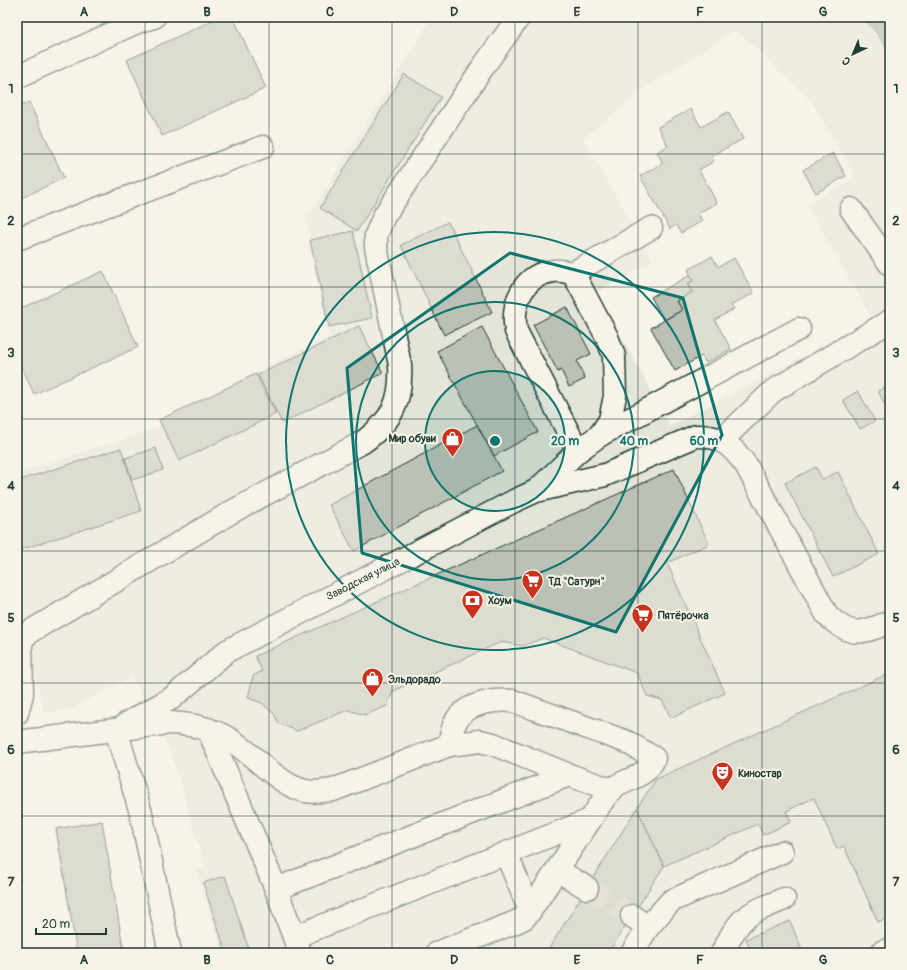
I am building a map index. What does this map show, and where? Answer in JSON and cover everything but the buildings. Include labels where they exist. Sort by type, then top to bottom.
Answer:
[{"type":"street","points":[[17,77],[137,22],[154,17]]},
{"type":"street","points":[[17,713],[22,694],[20,644],[23,638],[31,631],[235,510],[363,442],[378,431],[388,420],[395,407],[401,384],[400,365],[376,247],[376,235],[384,216],[483,67],[519,17]]},
{"type":"street","points":[[17,239],[263,147]]},
{"type":"street","points":[[851,209],[890,264]]},
{"type":"street","points":[[578,451],[516,331],[513,317],[521,293],[529,281],[541,274],[554,271],[573,273],[651,228]]},
{"type":"street","points":[[573,273],[608,337],[614,356],[614,409],[610,420],[600,435]]},
{"type":"street","points":[[890,321],[773,391],[722,440],[735,451],[746,465],[827,615],[840,628],[854,632],[867,630],[890,622]]},
{"type":"street","points":[[536,491],[578,451],[600,435],[799,329]]},
{"type":"street","name":"Заводская улица","points":[[17,742],[116,730],[172,698],[227,651],[536,491],[605,475],[696,436],[708,435],[722,440]]},
{"type":"street","points":[[437,953],[524,918],[612,790],[645,772],[652,765],[654,758],[627,742],[513,701],[491,701],[463,712],[453,727],[449,745]]},
{"type":"street","points":[[170,953],[141,813],[116,730],[170,722],[189,724],[208,729],[229,739],[292,785],[304,791],[316,792],[333,790],[449,745],[480,741],[493,744],[569,775],[612,790]]},
{"type":"street","points":[[208,729],[276,889],[297,945],[506,853],[590,820]]},
{"type":"street","points":[[276,889],[569,775]]},
{"type":"street","points":[[632,953],[640,921],[671,901],[782,852]]},
{"type":"street","points":[[506,853],[530,911]]},
{"type":"street","points":[[557,870],[587,888]]},
{"type":"street","points":[[722,953],[734,929],[742,919],[751,913],[784,899]]},
{"type":"highlighted area","points":[[510,253],[683,298],[722,435],[616,632],[362,553],[347,368]]},
{"type":"shaded area","points":[[432,17],[859,17],[866,21],[889,54],[890,953],[223,953],[196,870],[205,867],[171,752],[132,676],[72,709],[44,713],[32,659],[17,661],[17,473],[161,427],[159,420],[329,336],[308,241],[310,240],[306,220]],"holes":[[[736,30],[811,101],[856,177],[807,205],[873,320],[670,426],[597,292],[653,261],[583,139],[646,87]]]},
{"type":"shaded area","points":[[859,17],[890,17],[890,56],[877,34],[864,20]]},
{"type":"tunnel","points":[[587,888],[632,916]]},
{"type":"place","name":"Мир обуви","points":[[452,458]]},
{"type":"place","name":"ТД \"Сатурн\"","points":[[532,600]]},
{"type":"place","name":"Хоум","points":[[473,620]]},
{"type":"place","name":"Пятёрочка","points":[[642,634]]},
{"type":"place","name":"Эльдорадо","points":[[373,698]]},
{"type":"place","name":"Киностар","points":[[722,792]]}]
